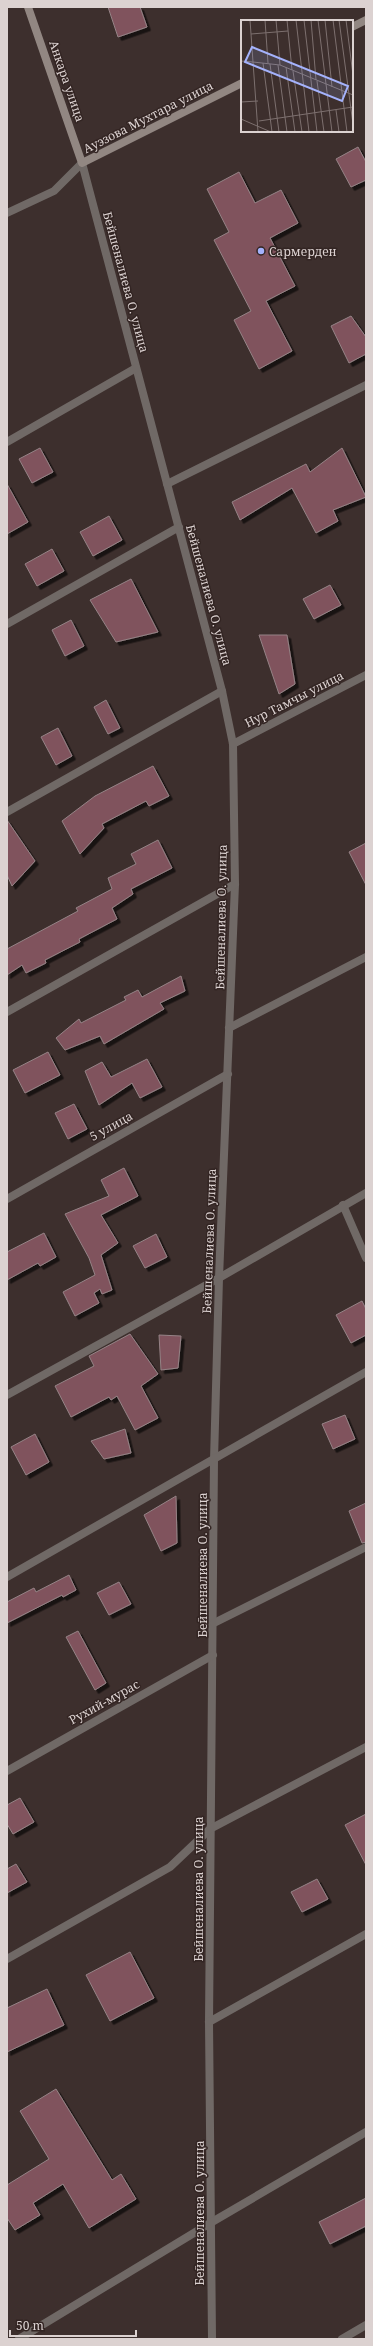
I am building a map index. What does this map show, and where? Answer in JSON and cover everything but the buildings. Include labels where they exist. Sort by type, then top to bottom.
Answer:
[{"type":"main road","name":"Анкара улица","points":[[28,7],[82,163]]},
{"type":"main road","points":[[353,26],[366,20]]},
{"type":"main road","name":"Ауэзова Мухтара улица","points":[[82,163],[241,84]]},
{"type":"street","name":"Ауэзова Мухтара улица","points":[[7,214],[54,191],[82,163]]},
{"type":"street","name":"Бейшеналиева О. улица","points":[[82,163],[222,691],[233,744],[235,884],[219,1278],[214,1460],[214,1623],[210,1829],[209,2022],[212,2339]]},
{"type":"street","points":[[7,442],[136,368]]},
{"type":"street","points":[[167,484],[366,385]]},
{"type":"street","points":[[7,624],[179,527]]},
{"type":"street","name":"Нур Тамчы улица","points":[[233,744],[366,675]]},
{"type":"street","points":[[7,812],[222,691]]},
{"type":"street","points":[[7,1012],[235,884]]},
{"type":"street","points":[[229,1028],[366,957]]},
{"type":"street","name":"5 улица","points":[[7,1199],[228,1074]]},
{"type":"street","points":[[7,1395],[219,1278],[366,1193]]},
{"type":"street","points":[[343,1206],[366,1258]]},
{"type":"street","points":[[7,1577],[366,1372]]},
{"type":"street","points":[[214,1623],[366,1547]]},
{"type":"street","name":"Рухий-мурас","points":[[7,1771],[213,1655]]},
{"type":"street","points":[[7,1959],[170,1867],[210,1829],[366,1747]]},
{"type":"street","points":[[209,2022],[366,1934]]},
{"type":"street","points":[[19,2339],[212,2222],[366,2132]]},
{"type":"street","points":[[342,2339],[366,2325]]},
{"type":"place","name":"Сармерден","points":[[261,251]]}]
